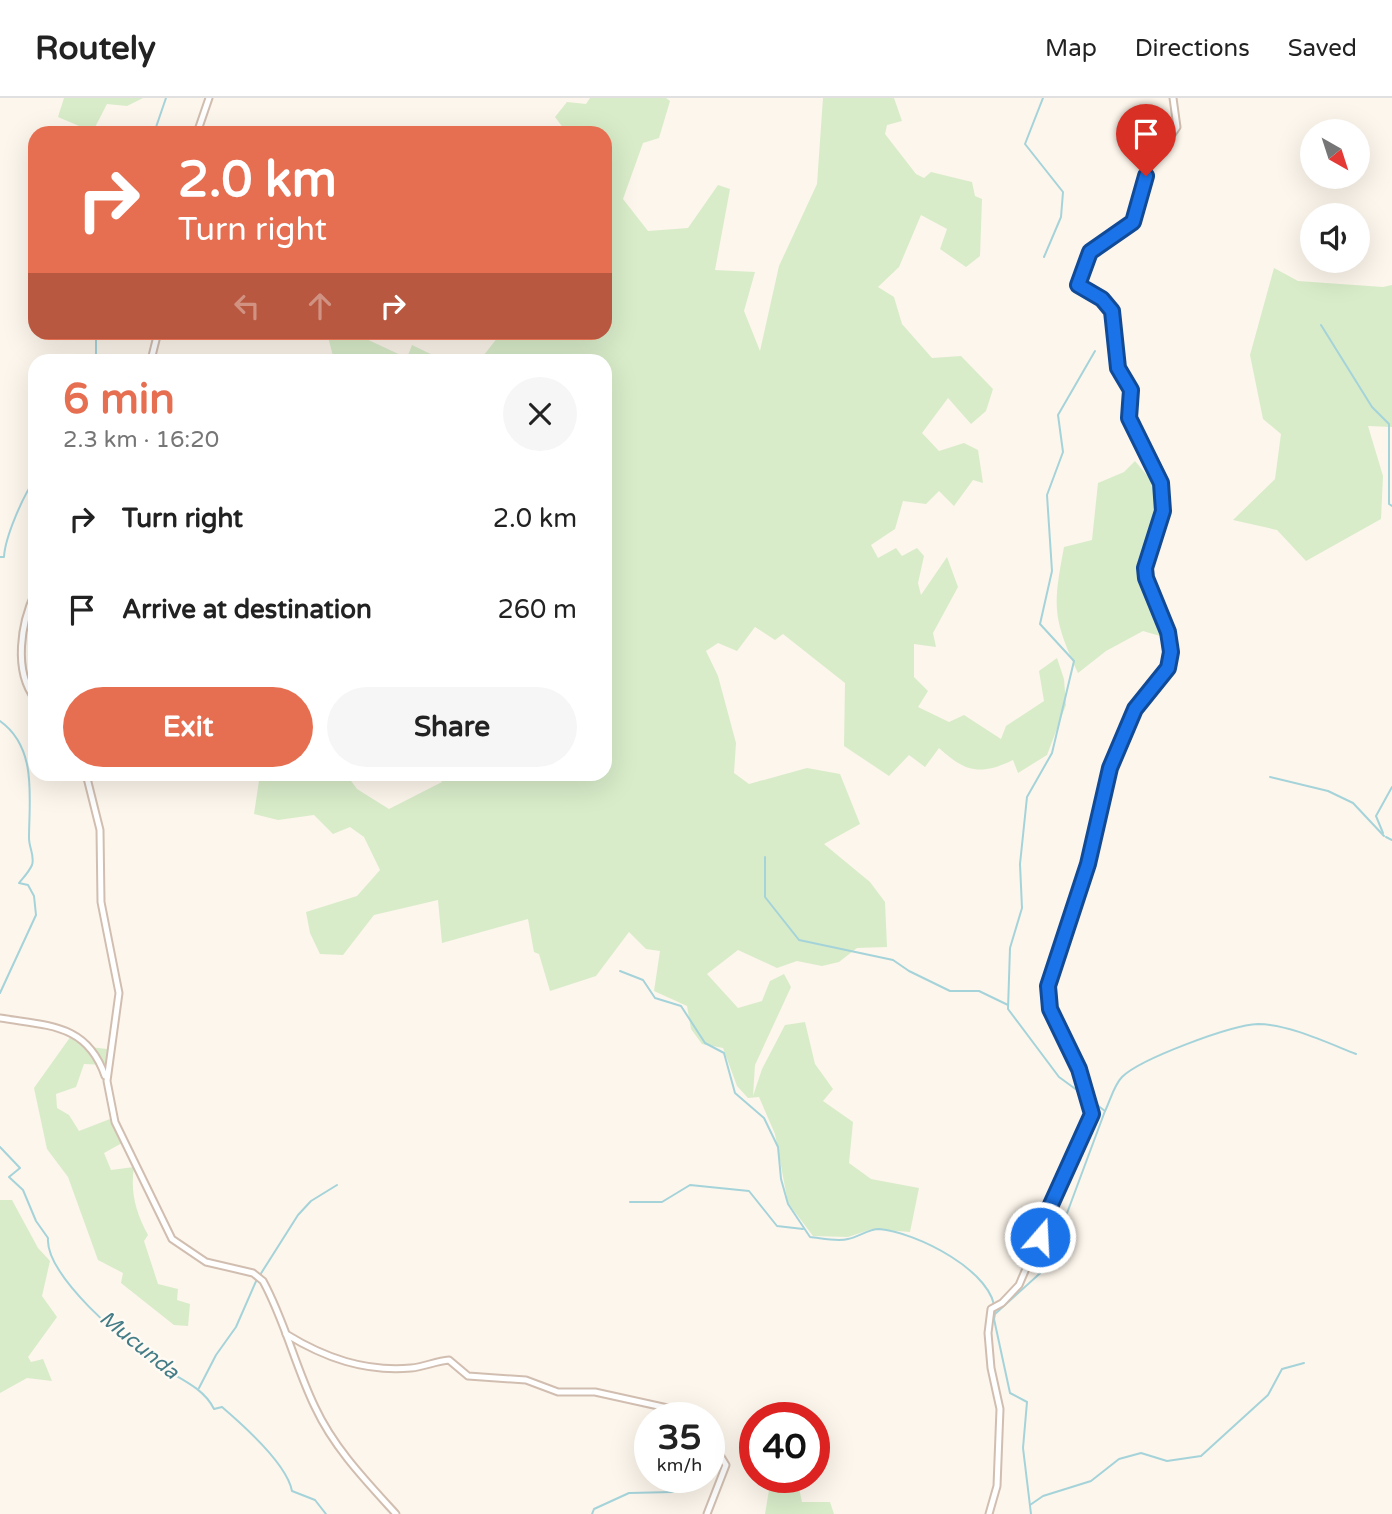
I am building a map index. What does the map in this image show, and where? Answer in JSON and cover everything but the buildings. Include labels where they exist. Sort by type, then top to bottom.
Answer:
[{"type":"street","points":[[199,126],[209,98]]},
{"type":"street","points":[[989,1514],[997,1486],[1000,1409],[991,1368],[988,1334],[991,1309],[1019,1285],[1092,1114],[1079,1069],[1050,1009],[1048,986],[1085,875],[1110,768],[1135,709],[1168,668],[1170,660],[1168,632],[1146,578],[1145,568],[1163,511],[1161,483],[1129,418],[1131,390],[1118,368],[1112,311],[1102,299],[1078,285],[1090,252],[1107,237],[1128,227],[1136,216],[1149,168],[1177,127],[1173,98]]},
{"type":"street","points":[[28,610],[22,639],[28,685]]},
{"type":"street","points":[[88,781],[100,830],[101,902],[119,993],[107,1081]]},
{"type":"street","points":[[0,1018],[69,1031],[91,1048],[107,1081],[115,1122],[172,1239],[206,1262],[259,1276],[286,1334],[304,1383],[328,1432],[355,1468],[396,1514]]},
{"type":"street","points":[[286,1334],[325,1356],[372,1369],[411,1368],[449,1360],[468,1376],[526,1380],[558,1392],[595,1392],[640,1402]]},
{"type":"street","points":[[707,1514],[715,1493]]},
{"type":"green space","points":[[64,98],[143,98],[127,106],[107,104],[96,126],[79,126],[58,117]]},
{"type":"green space","points":[[590,98],[666,98],[670,101],[659,138],[643,143],[623,199],[648,231],[688,228],[718,185],[730,189],[715,270],[755,272],[744,311],[760,351],[779,266],[817,184],[823,98],[894,98],[902,121],[887,125],[885,134],[916,174],[924,178],[931,172],[972,182],[975,196],[982,199],[980,256],[966,267],[940,249],[947,229],[921,215],[899,267],[878,287],[894,297],[902,324],[932,358],[961,356],[993,389],[986,411],[971,424],[948,398],[922,433],[939,451],[964,443],[978,450],[983,483],[973,480],[954,506],[939,491],[926,504],[903,501],[895,529],[871,545],[878,558],[896,548],[902,556],[917,548],[924,556],[918,583],[921,595],[947,557],[958,587],[933,633],[936,647],[914,644],[914,677],[928,691],[918,707],[949,722],[964,715],[1001,739],[1006,726],[1044,701],[1039,671],[1057,658],[1064,679],[1066,705],[1047,755],[1018,773],[1013,760],[991,768],[973,769],[965,767],[939,748],[925,767],[909,755],[889,776],[844,746],[845,683],[783,634],[775,640],[755,627],[737,651],[718,643],[706,651],[718,676],[736,743],[734,773],[749,784],[807,768],[840,774],[860,824],[824,844],[870,882],[885,902],[887,947],[857,948],[839,962],[822,966],[797,961],[777,968],[738,950],[707,974],[738,1008],[762,1001],[770,981],[784,974],[791,987],[755,1065],[753,1096],[762,1069],[785,1025],[805,1022],[815,1064],[833,1089],[823,1101],[853,1122],[849,1163],[871,1179],[919,1188],[910,1232],[872,1229],[848,1237],[813,1236],[788,1203],[775,1134],[759,1097],[748,1098],[737,1086],[723,1048],[702,1044],[691,1029],[687,1006],[654,991],[660,951],[646,949],[629,932],[596,976],[550,991],[539,954],[534,952],[528,919],[442,943],[438,900],[374,915],[343,955],[320,954],[310,933],[306,912],[357,896],[380,870],[364,837],[350,827],[333,834],[314,815],[278,820],[254,814],[259,781],[351,781],[357,789],[389,809],[441,781],[612,781],[612,354],[485,354],[496,340],[612,340],[612,126],[562,126],[555,117],[567,102],[586,104]]},
{"type":"green space","points":[[1274,268],[1298,281],[1383,287],[1392,285],[1392,427],[1368,426],[1383,476],[1381,519],[1306,561],[1277,530],[1233,520],[1275,479],[1281,434],[1263,419],[1250,355]]},
{"type":"green space","points":[[329,340],[368,340],[398,354],[332,354]]},
{"type":"green space","points":[[412,345],[431,354],[409,354]]},
{"type":"green space","points":[[1135,461],[1160,491],[1139,574],[1167,638],[1143,631],[1106,651],[1078,673],[1063,638],[1057,611],[1064,547],[1092,540],[1098,483],[1124,472]]},
{"type":"green space","points":[[71,1036],[90,1047],[107,1049],[106,1065],[84,1064],[76,1087],[56,1094],[57,1108],[69,1115],[79,1131],[110,1119],[122,1143],[104,1153],[111,1170],[134,1167],[135,1202],[148,1235],[144,1241],[158,1284],[178,1289],[177,1300],[190,1304],[188,1326],[174,1325],[121,1283],[123,1273],[98,1260],[68,1177],[47,1149],[34,1088]]},
{"type":"green space","points":[[0,1200],[12,1200],[38,1248],[50,1261],[42,1296],[57,1317],[28,1357],[31,1362],[43,1359],[52,1381],[27,1378],[0,1393]]},
{"type":"green space","points":[[768,1493],[800,1493],[802,1502],[830,1502],[834,1514],[765,1514]]},
{"type":"waterway","name":"Mucunda","points":[[156,126],[166,98]]},
{"type":"waterway","points":[[1043,98],[1025,144],[1063,192],[1061,217],[1044,257]]},
{"type":"waterway","points":[[1321,325],[1372,407],[1389,424],[1389,504],[1392,506]]},
{"type":"waterway","name":"Mucunda","points":[[96,340],[96,354]]},
{"type":"waterway","points":[[1085,1096],[1059,1077],[1008,1009],[1010,948],[1022,908],[1020,864],[1027,797],[1052,753],[1074,661],[1040,624],[1052,571],[1047,495],[1063,452],[1058,415],[1095,351]]},
{"type":"waterway","name":"Mucunda","points":[[0,557],[4,557],[15,517],[28,491]]},
{"type":"waterway","name":"Mucunda","points":[[0,721],[21,745],[28,770]]},
{"type":"waterway","points":[[1270,777],[1328,791],[1353,803],[1384,836]]},
{"type":"waterway","name":"Mucunda","points":[[0,993],[36,915],[34,896],[28,885],[19,883],[33,862],[29,838],[29,781]]},
{"type":"waterway","points":[[1383,833],[1376,816],[1392,787]]},
{"type":"waterway","points":[[1386,837],[1392,840]]},
{"type":"waterway","points":[[765,857],[765,897],[799,940],[893,960],[950,991],[979,991],[1008,1005]]},
{"type":"waterway","points":[[620,971],[643,980],[655,998],[681,1006],[705,1043],[724,1053],[735,1093],[764,1118],[778,1147],[781,1179],[788,1204],[810,1237],[844,1240],[879,1229],[913,1238],[932,1246],[968,1269],[992,1298],[995,1313]]},
{"type":"waterway","points":[[1105,1111],[1119,1080],[1132,1070],[1187,1044],[1245,1026],[1258,1024],[1282,1027],[1356,1054]]},
{"type":"waterway","points":[[1031,1514],[1023,1448],[1027,1402],[1010,1393],[994,1319],[995,1314],[1047,1267],[1105,1111],[1089,1099]]},
{"type":"waterway","name":"Mucunda","points":[[0,1147],[20,1168],[9,1177],[23,1190],[36,1221],[48,1238],[59,1270],[73,1289],[107,1324],[142,1353],[196,1388],[214,1409],[222,1407],[231,1415],[273,1457],[292,1491],[315,1500],[326,1514]]},
{"type":"waterway","points":[[260,1275],[298,1215],[311,1201],[337,1185]]},
{"type":"waterway","points":[[630,1202],[662,1202],[690,1185],[749,1191],[777,1226],[803,1229]]},
{"type":"waterway","points":[[199,1388],[216,1355],[236,1327],[257,1279]]},
{"type":"waterway","points":[[1030,1505],[1043,1496],[1091,1481],[1119,1459],[1141,1453],[1167,1461],[1201,1456],[1268,1395],[1282,1369],[1304,1363]]},
{"type":"waterway","points":[[592,1514],[594,1509],[634,1493]]},
{"type":"route","points":[[1040,1237],[1049,1209],[1092,1114],[1079,1069],[1050,1009],[1048,986],[1079,897],[1110,768],[1135,709],[1153,689],[1168,668],[1170,660],[1168,632],[1146,578],[1145,568],[1165,502],[1161,483],[1129,418],[1132,396],[1118,368],[1118,340],[1112,311],[1102,299],[1078,285],[1090,252],[1098,243],[1133,222],[1146,176]]}]
